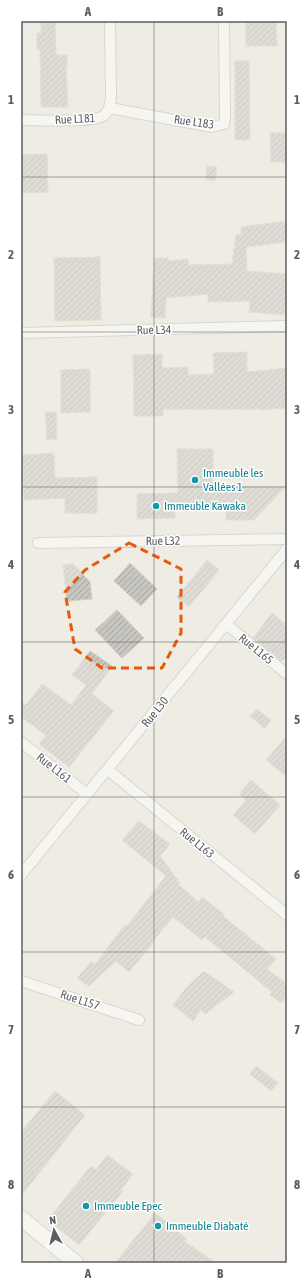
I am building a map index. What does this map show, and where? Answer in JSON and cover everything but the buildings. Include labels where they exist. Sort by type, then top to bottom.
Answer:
[{"type":"street","name":"Rue L181","points":[[21,120],[87,120],[102,117],[110,108],[111,97],[110,21]]},
{"type":"street","name":"Rue L183","points":[[110,108],[212,127],[224,124],[226,117],[224,21]]},
{"type":"street","name":"Rue L34","points":[[21,333],[287,326]]},
{"type":"street","name":"Rue L32","points":[[38,543],[287,539]]},
{"type":"street","name":"Rue L30","points":[[21,875],[108,770],[287,548]]},
{"type":"street","name":"Rue L165","points":[[226,624],[287,674]]},
{"type":"street","name":"Rue L161","points":[[21,742],[87,794]]},
{"type":"street","name":"Rue L163","points":[[108,770],[287,915]]},
{"type":"street","name":"Rue L157","points":[[21,981],[139,1020]]},
{"type":"street","points":[[21,1218],[76,1263]]},
{"type":"highlighted area","points":[[129,543],[181,569],[181,633],[162,668],[102,668],[75,649],[65,592],[85,570]]},
{"type":"place","name":"Immeuble les Vallées 1","points":[[195,480]]},
{"type":"place","name":"Immeuble Kawaka","points":[[156,506]]},
{"type":"place","name":"Immeuble Epec","points":[[86,1206]]},
{"type":"place","name":"Immeuble Diabaté","points":[[158,1226]]}]
